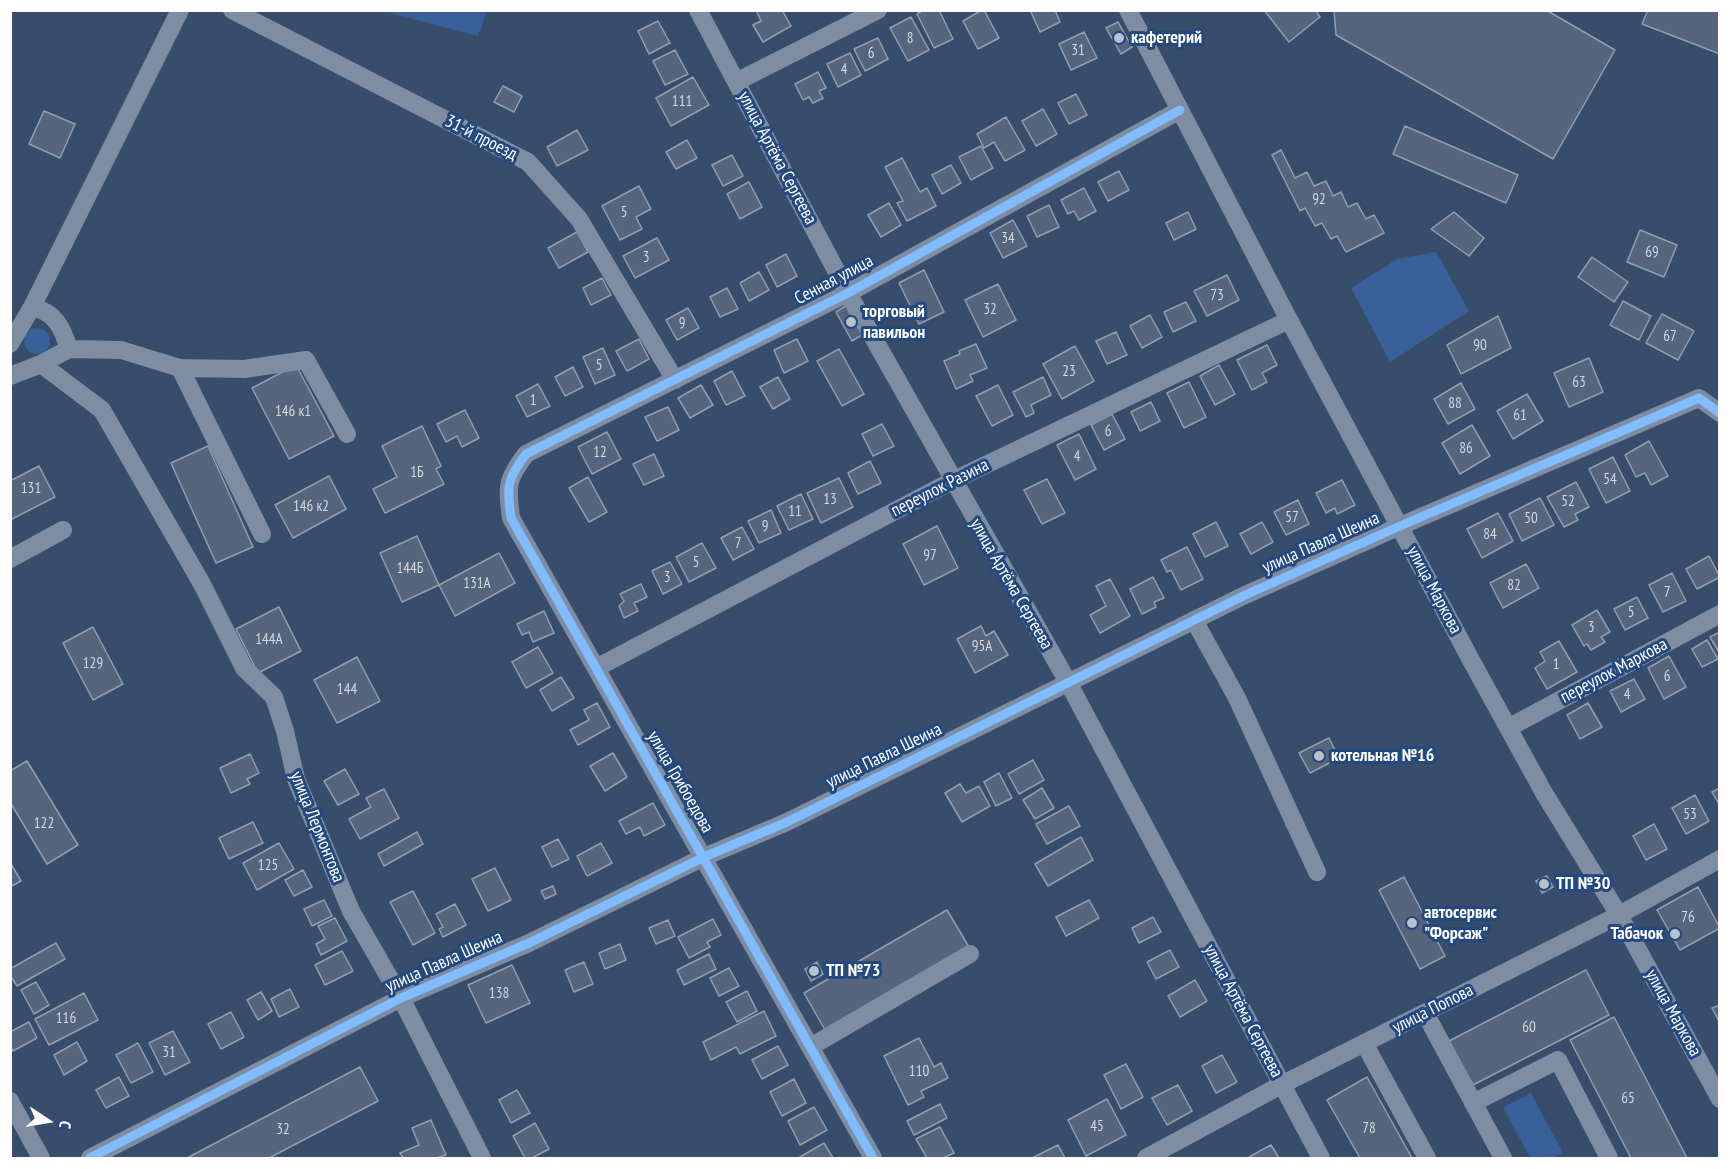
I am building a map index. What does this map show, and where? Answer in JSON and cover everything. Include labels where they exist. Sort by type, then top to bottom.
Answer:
[{"type":"street","points":[[10,344],[32,307],[180,10]]},
{"type":"street","name":"31-й проезд","points":[[232,10],[528,162],[579,219],[675,380]]},
{"type":"street","name":"улица Артёма Сергеева","points":[[698,10],[848,293],[952,481],[1069,684],[1321,1158]]},
{"type":"street","points":[[736,82],[878,10]]},
{"type":"street","name":"улица Маркова","points":[[1128,10],[1289,320],[1508,728],[1619,915],[1719,1099]]},
{"type":"street","name":"Сенная улица","points":[[509,480],[513,470],[526,454],[848,293],[1180,110]]},
{"type":"street","points":[[32,307],[43,309],[52,315],[61,326],[69,349]]},
{"type":"street","name":"переулок Разина","points":[[596,668],[952,481],[1289,320]]},
{"type":"street","points":[[10,376],[41,364],[69,349],[121,351],[180,368],[244,369],[306,360],[347,434]]},
{"type":"street","name":"улица Лермонтова","points":[[41,364],[102,410],[202,584],[244,668],[274,697],[300,790],[351,911],[401,998],[482,1158]]},
{"type":"street","points":[[180,368],[262,534]]},
{"type":"street","name":"улица Павла Шеина","points":[[90,1158],[401,998],[530,942],[704,857],[787,822],[1243,596],[1699,398],[1719,413]]},
{"type":"street","name":"улица Грибоедова","points":[[509,480],[511,518],[873,1158]]},
{"type":"street","points":[[10,559],[63,530]]},
{"type":"street","name":"переулок Маркова","points":[[1508,728],[1719,614]]},
{"type":"street","points":[[1194,620],[1237,698],[1317,872]]},
{"type":"street","name":"улица Попова","points":[[1146,1158],[1283,1084],[1619,915],[1719,859]]},
{"type":"street","points":[[810,1047],[970,954]]},
{"type":"street","points":[[1425,1013],[1503,1158]]},
{"type":"street","points":[[1364,1043],[1426,1158]]},
{"type":"street","points":[[1473,1103],[1558,1059],[1609,1158]]},
{"type":"street","points":[[10,1101],[41,1158]]},
{"type":"shaded area","points":[[487,10],[478,36],[382,11]]},
{"type":"shaded area","points":[[1436,252],[1469,311],[1390,362],[1351,288],[1397,259]]},
{"type":"shaded area","points":[[37,328],[46,332],[50,341],[46,350],[37,354],[28,350],[24,341],[28,332]]},
{"type":"shaded area","points":[[1531,1093],[1563,1153],[1552,1158],[1530,1158],[1503,1107]]},
{"type":"building","points":[[756,10],[782,10],[791,26],[763,42],[753,25],[761,21]]},
{"type":"building","points":[[924,10],[939,10],[953,39],[934,48],[917,14]]},
{"type":"building","points":[[982,10],[999,38],[978,49],[963,21]]},
{"type":"building","points":[[1030,10],[1055,10],[1060,22],[1040,32]]},
{"type":"building","points":[[1264,10],[1315,10],[1320,17],[1289,42]]},
{"type":"building","points":[[1334,10],[1546,10],[1615,50],[1553,159],[1336,35]]},
{"type":"building","points":[[1648,10],[1720,10],[1720,54],[1642,24]]},
{"type":"building","points":[[911,17],[929,50],[908,61],[890,28]]},
{"type":"building","points":[[658,21],[670,43],[649,54],[638,31]]},
{"type":"building","name":"кафетерий","points":[[1118,22],[1132,47],[1121,54],[1106,28]]},
{"type":"building","points":[[1084,32],[1097,58],[1071,70],[1059,44]]},
{"type":"building","points":[[878,38],[888,59],[865,71],[854,49]]},
{"type":"building","points":[[675,50],[688,74],[665,85],[653,61]]},
{"type":"building","points":[[850,53],[861,75],[838,87],[827,64]]},
{"type":"building","points":[[818,72],[826,88],[819,91],[823,98],[813,103],[809,97],[803,100],[795,84]]},
{"type":"building","points":[[693,77],[709,105],[671,126],[656,98]]},
{"type":"building","points":[[503,86],[522,96],[514,112],[494,102]]},
{"type":"building","points":[[1076,94],[1087,115],[1069,124],[1058,103]]},
{"type":"building","points":[[1043,109],[1057,134],[1036,146],[1022,121]]},
{"type":"building","points":[[44,111],[75,124],[60,158],[29,144]]},
{"type":"building","points":[[1006,117],[1025,150],[1005,161],[994,142],[984,148],[977,134]]},
{"type":"building","points":[[1405,126],[1518,175],[1506,203],[1393,154]]},
{"type":"building","points":[[577,130],[588,150],[557,166],[547,147]]},
{"type":"building","points":[[687,140],[697,158],[676,169],[666,152]]},
{"type":"building","points":[[981,146],[993,168],[971,180],[959,157]]},
{"type":"building","points":[[1281,150],[1295,178],[1307,172],[1314,186],[1326,181],[1333,196],[1341,192],[1348,207],[1357,203],[1366,219],[1374,215],[1384,233],[1346,252],[1337,236],[1331,239],[1322,223],[1315,226],[1305,208],[1300,211],[1272,155]]},
{"type":"building","points":[[732,155],[743,176],[723,186],[712,165]]},
{"type":"building","points":[[902,158],[920,192],[927,188],[936,206],[907,221],[897,203],[903,201],[885,167]]},
{"type":"building","points":[[951,165],[961,183],[942,194],[932,175]]},
{"type":"building","points":[[1119,171],[1129,190],[1108,201],[1098,182]]},
{"type":"building","points":[[749,182],[762,207],[740,219],[727,194]]},
{"type":"building","points":[[639,186],[651,209],[636,217],[642,229],[620,240],[602,206]]},
{"type":"building","points":[[1084,188],[1096,211],[1079,220],[1074,211],[1068,214],[1061,200]]},
{"type":"building","points":[[889,203],[901,225],[881,237],[868,215]]},
{"type":"building","points":[[1049,205],[1059,227],[1037,237],[1027,216]]},
{"type":"building","points":[[1188,212],[1196,229],[1174,240],[1166,223]]},
{"type":"building","points":[[1454,212],[1484,238],[1469,256],[1431,229]]},
{"type":"building","points":[[1013,220],[1027,246],[1003,258],[990,233]]},
{"type":"building","points":[[1640,230],[1677,245],[1664,277],[1627,262]]},
{"type":"building","points":[[577,232],[588,252],[559,268],[548,248]]},
{"type":"building","points":[[657,238],[669,260],[635,278],[623,256]]},
{"type":"building","points":[[786,254],[797,276],[777,287],[766,265]]},
{"type":"building","points":[[1592,257],[1628,282],[1614,302],[1578,277]]},
{"type":"building","points":[[924,270],[944,312],[919,324],[899,283]]},
{"type":"building","points":[[759,272],[769,290],[749,301],[740,283]]},
{"type":"building","points":[[1227,275],[1239,300],[1207,316],[1194,291]]},
{"type":"building","points":[[602,278],[611,295],[591,305],[583,288]]},
{"type":"building","points":[[998,284],[1016,320],[983,337],[965,300]]},
{"type":"building","points":[[727,288],[738,309],[720,317],[710,297]]},
{"type":"building","points":[[1623,301],[1651,316],[1639,340],[1610,325]]},
{"type":"building","points":[[1186,302],[1196,321],[1173,332],[1164,312]]},
{"type":"building","name":"торговый павильон","points":[[850,303],[867,332],[852,341],[836,312]]},
{"type":"building","points":[[688,308],[699,328],[677,340],[666,320]]},
{"type":"building","points":[[1662,314],[1694,331],[1678,360],[1646,343]]},
{"type":"building","points":[[1150,315],[1162,337],[1142,348],[1130,326]]},
{"type":"building","points":[[1498,316],[1511,348],[1461,374],[1447,345]]},
{"type":"building","points":[[1116,332],[1127,355],[1107,364],[1096,341]]},
{"type":"building","points":[[639,339],[649,359],[627,371],[616,351]]},
{"type":"building","points":[[797,339],[808,361],[784,373],[774,350]]},
{"type":"building","points":[[976,344],[987,368],[970,375],[973,381],[956,389],[944,361]]},
{"type":"building","points":[[1267,345],[1277,365],[1262,373],[1267,382],[1252,390],[1237,360]]},
{"type":"building","points":[[1075,346],[1094,381],[1062,399],[1043,364]]},
{"type":"building","points":[[603,348],[615,375],[595,384],[583,357]]},
{"type":"building","points":[[839,349],[864,394],[842,406],[817,361]]},
{"type":"building","points":[[1589,358],[1603,392],[1569,407],[1554,373]]},
{"type":"building","points":[[296,365],[334,436],[289,459],[252,388]]},
{"type":"building","points":[[1219,365],[1235,394],[1215,405],[1200,376]]},
{"type":"building","points":[[573,367],[583,387],[565,396],[555,377]]},
{"type":"building","points":[[732,371],[745,396],[726,405],[714,381]]},
{"type":"building","points":[[778,377],[790,399],[773,409],[760,387]]},
{"type":"building","points":[[1043,377],[1051,395],[1031,405],[1034,413],[1026,417],[1013,392]]},
{"type":"building","points":[[1189,382],[1206,417],[1184,428],[1167,393]]},
{"type":"building","points":[[1461,383],[1475,409],[1448,424],[1434,399]]},
{"type":"building","points":[[538,384],[550,406],[527,417],[516,396]]},
{"type":"building","points":[[701,385],[713,405],[690,418],[678,398]]},
{"type":"building","points":[[998,385],[1013,415],[992,426],[976,396]]},
{"type":"building","points":[[1527,394],[1543,421],[1513,439],[1497,411]]},
{"type":"building","points":[[1151,402],[1160,421],[1140,431],[1131,412]]},
{"type":"building","points":[[668,407],[679,430],[657,441],[645,417]]},
{"type":"building","points":[[465,410],[479,438],[462,447],[457,436],[446,442],[437,424]]},
{"type":"building","points":[[1112,414],[1125,439],[1104,450],[1091,425]]},
{"type":"building","points":[[882,424],[894,446],[873,456],[862,434]]},
{"type":"building","points":[[1472,425],[1490,456],[1460,474],[1442,443]]},
{"type":"building","points":[[422,426],[441,466],[436,469],[444,484],[385,513],[373,489],[397,477],[382,446]]},
{"type":"building","points":[[607,432],[621,459],[592,474],[578,447]]},
{"type":"building","points":[[1079,434],[1096,469],[1075,480],[1057,445]]},
{"type":"building","points":[[1649,441],[1668,476],[1651,485],[1645,473],[1636,477],[1625,455]]},
{"type":"building","points":[[208,446],[253,547],[216,563],[171,463]]},
{"type":"building","points":[[654,454],[664,476],[644,485],[633,464]]},
{"type":"building","points":[[1613,457],[1630,491],[1606,503],[1589,469]]},
{"type":"building","points":[[870,461],[881,483],[858,494],[848,473]]},
{"type":"building","points":[[39,466],[55,497],[10,520],[10,481]]},
{"type":"building","points":[[329,476],[346,509],[293,538],[275,505]]},
{"type":"building","points":[[588,477],[607,512],[589,522],[569,488]]},
{"type":"building","points":[[839,478],[853,507],[821,523],[807,493]]},
{"type":"building","points":[[1047,479],[1065,513],[1042,524],[1024,490]]},
{"type":"building","points":[[1342,480],[1355,505],[1337,514],[1335,508],[1326,513],[1316,493]]},
{"type":"building","points":[[1576,482],[1589,507],[1575,514],[1578,520],[1564,527],[1547,497]]},
{"type":"building","points":[[801,494],[813,519],[789,530],[777,506]]},
{"type":"building","points":[[1540,498],[1554,525],[1522,541],[1509,514]]},
{"type":"building","points":[[1298,500],[1309,524],[1286,535],[1274,512]]},
{"type":"building","points":[[771,510],[781,533],[759,543],[748,521]]},
{"type":"building","points":[[1498,513],[1513,541],[1482,558],[1467,529]]},
{"type":"building","points":[[1216,522],[1228,546],[1205,557],[1193,534]]},
{"type":"building","points":[[1262,522],[1273,542],[1251,554],[1240,534]]},
{"type":"building","points":[[937,526],[958,568],[924,585],[903,544]]},
{"type":"building","points":[[742,527],[754,549],[733,560],[721,538]]},
{"type":"building","points":[[417,536],[439,585],[402,602],[380,553]]},
{"type":"building","points":[[702,543],[716,568],[689,582],[676,557]]},
{"type":"building","points":[[1187,547],[1203,579],[1181,590],[1171,570],[1167,572],[1161,560]]},
{"type":"building","points":[[499,553],[515,583],[455,616],[439,585]]},
{"type":"building","points":[[1709,556],[1720,577],[1697,589],[1686,569]]},
{"type":"building","points":[[670,562],[682,584],[663,594],[652,571]]},
{"type":"building","points":[[1526,564],[1539,588],[1503,608],[1490,583]]},
{"type":"building","points":[[1672,573],[1686,601],[1663,612],[1649,585]]},
{"type":"building","points":[[1153,577],[1164,598],[1154,602],[1156,607],[1142,614],[1130,589]]},
{"type":"building","points":[[1110,579],[1130,616],[1100,633],[1090,615],[1106,606],[1096,586]]},
{"type":"building","points":[[641,584],[647,597],[634,603],[638,611],[624,618],[619,606],[624,601],[620,594]]},
{"type":"building","points":[[1637,597],[1648,618],[1625,630],[1614,609]]},
{"type":"building","points":[[279,607],[301,651],[258,673],[236,629]]},
{"type":"building","points":[[1597,610],[1610,632],[1601,637],[1605,642],[1591,650],[1587,644],[1584,646],[1572,625]]},
{"type":"building","points":[[544,611],[554,633],[533,642],[529,632],[522,635],[517,624]]},
{"type":"building","points":[[981,626],[986,636],[994,631],[1008,655],[975,673],[957,639]]},
{"type":"building","points":[[93,627],[123,684],[93,700],[63,643]]},
{"type":"building","points":[[1720,632],[1720,654],[1710,637]]},
{"type":"building","points":[[1707,640],[1718,659],[1702,667],[1692,649]]},
{"type":"building","points":[[1559,641],[1577,672],[1547,689],[1535,668],[1545,661],[1540,652]]},
{"type":"building","points":[[538,647],[553,673],[526,688],[512,662]]},
{"type":"building","points":[[1669,656],[1686,687],[1664,699],[1648,668]]},
{"type":"building","points":[[357,657],[380,701],[337,723],[314,680]]},
{"type":"building","points":[[561,677],[574,698],[552,711],[540,690]]},
{"type":"building","points":[[1634,679],[1645,699],[1621,712],[1610,691]]},
{"type":"building","points":[[597,703],[610,727],[578,745],[570,730],[589,720],[584,710]]},
{"type":"building","points":[[1588,703],[1602,727],[1580,739],[1567,715]]},
{"type":"building","name":"котельная №16","points":[[1329,738],[1339,758],[1310,773],[1299,753]]},
{"type":"building","points":[[613,753],[627,777],[605,791],[590,766]]},
{"type":"building","points":[[250,754],[259,773],[247,779],[250,784],[231,793],[220,768]]},
{"type":"building","points":[[1033,760],[1044,780],[1019,794],[1008,774]]},
{"type":"building","points":[[27,761],[78,845],[47,864],[10,802],[10,771]]},
{"type":"building","points":[[345,769],[359,794],[338,805],[324,781]]},
{"type":"building","points":[[999,773],[1012,798],[996,806],[984,782]]},
{"type":"building","points":[[960,784],[966,793],[979,786],[990,806],[962,822],[945,793]]},
{"type":"building","points":[[1042,788],[1054,808],[1035,819],[1023,800]]},
{"type":"building","points":[[1720,788],[1720,806],[1712,792]]},
{"type":"building","points":[[384,789],[399,818],[360,839],[349,819],[371,807],[366,798]]},
{"type":"building","points":[[1695,795],[1709,821],[1686,834],[1672,808]]},
{"type":"building","points":[[653,803],[665,825],[644,836],[640,827],[626,834],[619,821]]},
{"type":"building","points":[[1069,806],[1080,826],[1047,844],[1036,824]]},
{"type":"building","points":[[253,822],[263,843],[229,859],[219,838]]},
{"type":"building","points":[[1654,824],[1667,849],[1646,860],[1633,836]]},
{"type":"building","points":[[417,832],[423,844],[384,866],[378,854]]},
{"type":"building","points":[[1081,837],[1093,860],[1048,886],[1035,864]]},
{"type":"building","points":[[558,839],[569,859],[552,867],[542,847]]},
{"type":"building","points":[[279,843],[294,869],[257,890],[243,863]]},
{"type":"building","points":[[601,843],[612,863],[587,876],[577,856]]},
{"type":"building","points":[[10,865],[21,881],[10,887]]},
{"type":"building","points":[[495,868],[511,900],[488,911],[472,879]]},
{"type":"building","points":[[303,870],[312,887],[294,896],[285,880]]},
{"type":"building","name":"ТП №30","points":[[1547,876],[1553,887],[1542,893],[1536,881]]},
{"type":"building","name":"автосервис \"Форсаж\"","points":[[1404,877],[1445,956],[1420,969],[1379,890]]},
{"type":"building","points":[[553,886],[556,894],[545,899],[541,891]]},
{"type":"building","points":[[1698,887],[1720,928],[1680,950],[1657,910]]},
{"type":"building","points":[[413,891],[435,933],[413,945],[390,902]]},
{"type":"building","points":[[324,900],[332,916],[312,926],[304,909]]},
{"type":"building","points":[[1089,900],[1099,918],[1066,936],[1056,917]]},
{"type":"building","points":[[455,904],[466,925],[443,937],[439,929],[443,927],[436,914]]},
{"type":"building","points":[[947,910],[969,947],[825,1030],[804,993]]},
{"type":"building","points":[[1153,917],[1161,932],[1139,943],[1132,928]]},
{"type":"building","points":[[335,918],[347,941],[321,955],[316,944],[325,939],[318,926]]},
{"type":"building","points":[[713,919],[721,935],[707,942],[710,947],[689,958],[678,937]]},
{"type":"building","points":[[668,920],[675,936],[656,944],[649,928]]},
{"type":"building","points":[[56,943],[65,959],[17,986],[10,975],[10,969]]},
{"type":"building","points":[[620,944],[626,960],[605,969],[599,953]]},
{"type":"building","points":[[1170,950],[1179,967],[1156,979],[1147,962]]},
{"type":"building","points":[[342,951],[353,971],[325,985],[315,965]]},
{"type":"building","points":[[709,954],[716,969],[684,985],[677,970]]},
{"type":"building","points":[[584,962],[593,984],[574,992],[565,970]]},
{"type":"building","name":"ТП №73","points":[[817,962],[823,974],[811,981],[805,969]]},
{"type":"building","points":[[512,965],[530,1003],[486,1023],[468,985]]},
{"type":"building","points":[[729,968],[739,986],[719,996],[710,978]]},
{"type":"building","points":[[1586,970],[1609,1015],[1473,1085],[1449,1041]]},
{"type":"building","points":[[1195,980],[1207,1001],[1180,1017],[1168,996]]},
{"type":"building","points":[[36,982],[49,1005],[34,1014],[21,990]]},
{"type":"building","points":[[290,989],[299,1007],[279,1017],[271,999]]},
{"type":"building","points":[[747,991],[757,1011],[737,1022],[726,1002]]},
{"type":"building","points":[[261,992],[272,1011],[258,1020],[247,1000]]},
{"type":"building","points":[[84,993],[98,1020],[49,1045],[35,1019]]},
{"type":"building","points":[[1720,1005],[1720,1023],[1712,1008]]},
{"type":"building","points":[[764,1011],[776,1036],[740,1054],[736,1047],[711,1060],[703,1042]]},
{"type":"building","points":[[231,1012],[244,1037],[221,1049],[208,1024]]},
{"type":"building","points":[[1614,1017],[1687,1158],[1631,1158],[1570,1040]]},
{"type":"building","points":[[29,1022],[37,1038],[13,1051],[10,1046],[10,1032]]},
{"type":"building","points":[[173,1031],[190,1062],[165,1075],[149,1043]]},
{"type":"building","points":[[919,1038],[934,1067],[941,1063],[948,1078],[921,1091],[924,1097],[908,1105],[884,1056]]},
{"type":"building","points":[[77,1042],[87,1061],[64,1075],[54,1055]]},
{"type":"building","points":[[138,1043],[153,1072],[131,1083],[116,1055]]},
{"type":"building","points":[[778,1046],[788,1065],[762,1079],[752,1060]]},
{"type":"building","points":[[1222,1055],[1237,1082],[1216,1093],[1202,1066]]},
{"type":"building","points":[[1126,1064],[1143,1097],[1121,1109],[1104,1075]]},
{"type":"building","points":[[360,1067],[378,1101],[269,1158],[187,1158]]},
{"type":"building","points":[[119,1077],[129,1096],[106,1108],[96,1090]]},
{"type":"building","points":[[1367,1077],[1412,1158],[1360,1158],[1327,1100]]},
{"type":"building","points":[[794,1079],[806,1103],[782,1116],[770,1092]]},
{"type":"building","points":[[1178,1085],[1192,1111],[1167,1125],[1152,1098]]},
{"type":"building","points":[[517,1090],[530,1113],[511,1123],[499,1100]]},
{"type":"building","points":[[1107,1099],[1126,1135],[1086,1156],[1068,1120]]},
{"type":"building","points":[[940,1104],[947,1118],[914,1135],[907,1121]]},
{"type":"building","points":[[814,1107],[827,1130],[800,1145],[788,1121]]},
{"type":"building","points":[[431,1120],[446,1155],[436,1158],[403,1158],[400,1153],[419,1145],[412,1128]]},
{"type":"building","points":[[535,1123],[549,1149],[532,1158],[525,1158],[513,1136]]},
{"type":"building","points":[[940,1127],[954,1153],[943,1158],[927,1158],[916,1139]]},
{"type":"building","points":[[824,1143],[833,1158],[800,1157]]},
{"type":"building","points":[[1058,1145],[1065,1158],[1032,1158]]},
{"type":"building","points":[[1271,1145],[1279,1158],[1249,1157]]},
{"type":"cycle path","points":[[873,1158],[511,518],[509,499],[511,478],[526,454],[848,293],[1180,110]]},
{"type":"cycle path","points":[[90,1158],[401,998],[529,943],[704,857],[787,822],[1243,596],[1699,398],[1720,413]]},
{"type":"place","name":"кафетерий","points":[[1119,38]]},
{"type":"place","name":"торговый павильон","points":[[851,322]]},
{"type":"place","name":"котельная №16","points":[[1319,756]]},
{"type":"place","name":"ТП №30","points":[[1544,884]]},
{"type":"place","name":"автосервис \"Форсаж\"","points":[[1412,923]]},
{"type":"place","name":"Табачок","points":[[1675,934]]},
{"type":"place","name":"ТП №73","points":[[814,971]]}]
